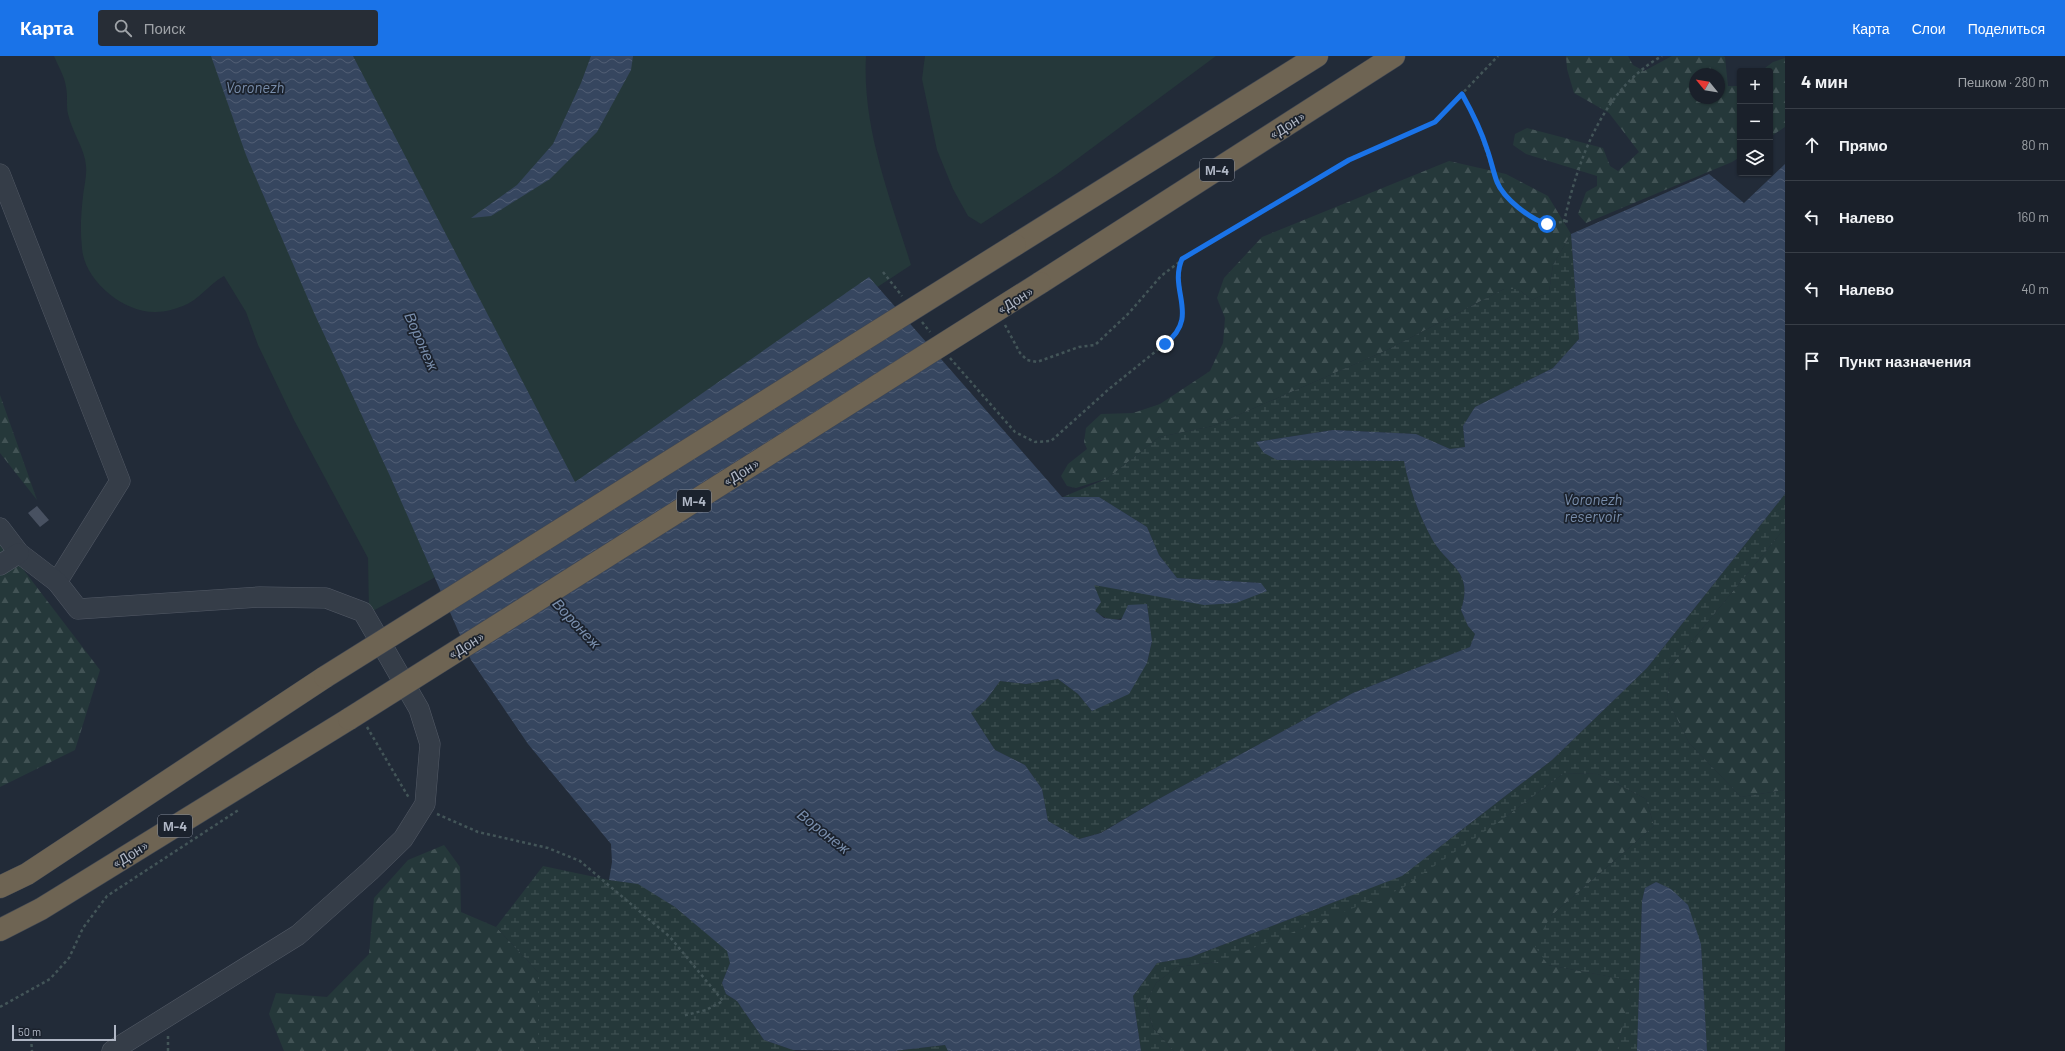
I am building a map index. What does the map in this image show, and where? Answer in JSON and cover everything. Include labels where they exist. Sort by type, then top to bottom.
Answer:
[{"type":"highway","points":[[0,887],[27,874],[325,677],[1317,56]]},
{"type":"highway","name":"«Дон»","points":[[0,930],[41,909],[354,725],[1394,56]]},
{"type":"lane","points":[[0,174],[120,480],[57,582]]},
{"type":"lane","points":[[0,528],[19,553],[57,582],[78,609],[260,597],[326,598],[363,612],[419,709],[430,744],[425,804],[403,839],[370,871],[298,935],[112,1051]]},
{"type":"lane","points":[[0,565],[19,553]]},
{"type":"path","points":[[1004,324],[1020,353],[1027,360],[1037,362],[1079,347],[1095,345],[1129,313],[1161,276],[1182,259],[1349,160],[1435,122],[1498,56]]},
{"type":"path","points":[[1564,222],[1572,188],[1584,154],[1602,116],[1623,85],[1651,62],[1662,56]]},
{"type":"path","points":[[1462,94],[1474,115],[1487,149],[1497,183],[1514,204],[1537,221],[1547,224],[1569,221]]},
{"type":"path","points":[[946,353],[1015,432],[1035,442],[1051,441],[1110,389],[1176,336],[1182,325],[1183,314],[1179,267],[1182,259]]},
{"type":"path","points":[[883,272],[905,299]]},
{"type":"path","points":[[918,317],[932,335]]},
{"type":"path","points":[[354,725],[366,726],[408,797],[425,804],[441,817],[478,832],[548,848],[580,862],[670,937],[723,1001],[706,1010],[682,1016]]},
{"type":"path","points":[[0,1007],[50,979],[69,958],[83,928],[107,896],[246,805]]},
{"type":"path","points":[[31,1038],[32,1051]]},
{"type":"green space","points":[[54,56],[866,56],[868,109],[873,136],[886,188],[911,265],[432,579],[369,613],[368,558],[294,420],[258,345],[246,312],[224,276],[189,303],[173,309],[156,312],[143,311],[119,301],[98,283],[90,272],[84,260],[81,235],[83,192],[86,174],[85,160],[67,111],[67,94],[65,83]]},
{"type":"green space","points":[[925,56],[1216,56],[1057,174],[981,224],[968,216],[953,189],[937,150],[922,79]]},
{"type":"green space","points":[[1566,56],[1628,56],[1633,65],[1644,71],[1672,56],[1723,56],[1725,57],[1728,86],[1737,86],[1737,159],[1586,223],[1578,214],[1586,192],[1597,186],[1597,176],[1526,154],[1513,145],[1515,134],[1527,128],[1603,148],[1610,166],[1618,171],[1639,152],[1609,113],[1574,93],[1567,69]]},
{"type":"green space","points":[[1785,58],[1785,127],[1773,135],[1773,68],[1765,68],[1773,62]]},
{"type":"green space","points":[[1449,161],[1506,174],[1548,196],[1571,234],[1553,265],[1549,292],[1532,300],[1518,289],[1504,289],[1385,351],[1213,426],[1159,437],[1108,478],[1076,488],[1067,486],[1061,476],[1068,464],[1087,449],[1084,442],[1086,428],[1101,414],[1133,413],[1160,404],[1210,371],[1223,343],[1225,318],[1217,298],[1224,278],[1262,237]]},
{"type":"green space","points":[[1571,234],[1579,339],[1553,368],[1475,407],[1463,426],[1465,447],[1450,449],[1416,434],[1333,430],[1256,442],[1277,460],[1404,461],[1412,491],[1427,530],[1438,548],[1462,577],[1464,597],[1461,610],[1468,626],[1475,634],[1470,647],[1353,693],[1155,801],[1100,833],[1079,839],[1048,821],[1042,789],[1025,765],[995,750],[971,713],[986,700],[1000,681],[1026,684],[1058,679],[1078,694],[1092,711],[1147,663],[1152,642],[1147,604],[1127,616],[1109,619],[1095,611],[1094,585],[1130,590],[1261,583],[1177,578],[1159,555],[1147,527],[1099,497],[1063,497],[1108,478],[1159,437],[1213,426],[1385,351],[1504,289],[1518,289],[1532,300],[1549,292],[1553,265]]},
{"type":"green space","points":[[0,395],[37,500],[0,453]]},
{"type":"green space","points":[[1785,494],[1785,528],[1669,669],[1667,699],[1689,743],[1741,797],[1785,790],[1785,1051],[1707,1051],[1701,944],[1671,889],[1656,882],[1645,888],[1642,901],[1637,1051],[1617,1051],[1633,981],[1548,965],[1534,945],[1551,916],[1654,826],[1646,799],[1598,774],[1564,773],[1507,816],[1401,889],[1218,962],[1177,967],[1156,983],[1146,1003],[1153,1028],[1174,1051],[1141,1051],[1133,996],[1157,963],[1191,957],[1402,876],[1552,760],[1647,668]]},
{"type":"green space","points":[[1785,528],[1785,790],[1741,797],[1689,743],[1667,699],[1669,669]]},
{"type":"green space","points":[[0,539],[100,670],[75,750],[0,787]]},
{"type":"green space","points":[[1564,773],[1598,774],[1646,799],[1654,826],[1551,916],[1548,965],[1634,981],[1617,1051],[1174,1051],[1153,1028],[1146,1003],[1156,983],[1177,967],[1218,962],[1507,816]]},
{"type":"green space","points":[[444,845],[460,867],[461,912],[496,927],[538,972],[538,1051],[284,1051],[269,1014],[276,993],[327,997],[369,954],[374,898],[408,860]]},
{"type":"green space","points":[[543,866],[609,880],[638,883],[675,907],[728,951],[730,963],[722,983],[726,994],[737,1001],[764,1040],[796,1051],[538,1051],[538,972],[496,927]]},
{"type":"green space","points":[[945,1045],[948,1051],[894,1051]]},
{"type":"water","points":[[211,56],[353,56],[575,482],[869,277],[1062,497],[1099,497],[1147,527],[1159,555],[1177,578],[1261,583],[1267,591],[1236,603],[1204,605],[1094,585],[1101,602],[1095,611],[1104,618],[1121,620],[1128,605],[1147,604],[1152,641],[1147,663],[1129,694],[1092,711],[1078,694],[1058,679],[1026,684],[1000,681],[986,700],[971,713],[995,750],[1025,765],[1042,789],[1048,821],[1079,839],[1101,833],[1155,801],[1353,693],[1470,647],[1475,634],[1468,626],[1461,610],[1464,597],[1462,577],[1438,548],[1427,530],[1412,491],[1404,461],[1277,460],[1264,453],[1256,442],[1333,430],[1416,434],[1450,449],[1465,447],[1463,426],[1475,407],[1553,368],[1579,339],[1571,234],[1709,174],[1744,203],[1785,164],[1785,494],[1647,668],[1552,760],[1402,876],[1191,957],[1157,963],[1133,996],[1141,1051],[948,1051],[945,1045],[894,1051],[793,1050],[764,1040],[737,1001],[726,994],[722,983],[730,963],[727,951],[675,907],[638,884],[609,880],[612,862],[611,844],[528,744],[471,660],[390,476],[315,315],[246,155]]},
{"type":"water","points":[[591,56],[633,56],[631,70],[597,132],[550,179],[491,216],[471,218],[517,185],[553,144],[581,83]]},
{"type":"water","points":[[1656,882],[1671,889],[1688,905],[1701,944],[1707,1051],[1637,1051],[1642,901],[1645,888]]},
{"type":"building","points":[[37,506],[49,520],[40,527],[28,513]]},
{"type":"route","points":[[1165,344],[1176,336],[1182,325],[1183,314],[1179,267],[1182,259],[1349,160],[1435,122],[1462,94],[1474,115],[1487,149],[1497,183],[1514,204],[1537,221],[1547,224]]},
{"type":"water label","name":"Voronezh","points":[[255,87]]},
{"type":"water label","name":"Воронеж","points":[[422,341]]},
{"type":"water label","name":"Voronezh reservoir","points":[[1593,508]]},
{"type":"water label","name":"Воронеж","points":[[577,623]]},
{"type":"water label","name":"Воронеж","points":[[824,831]]}]
